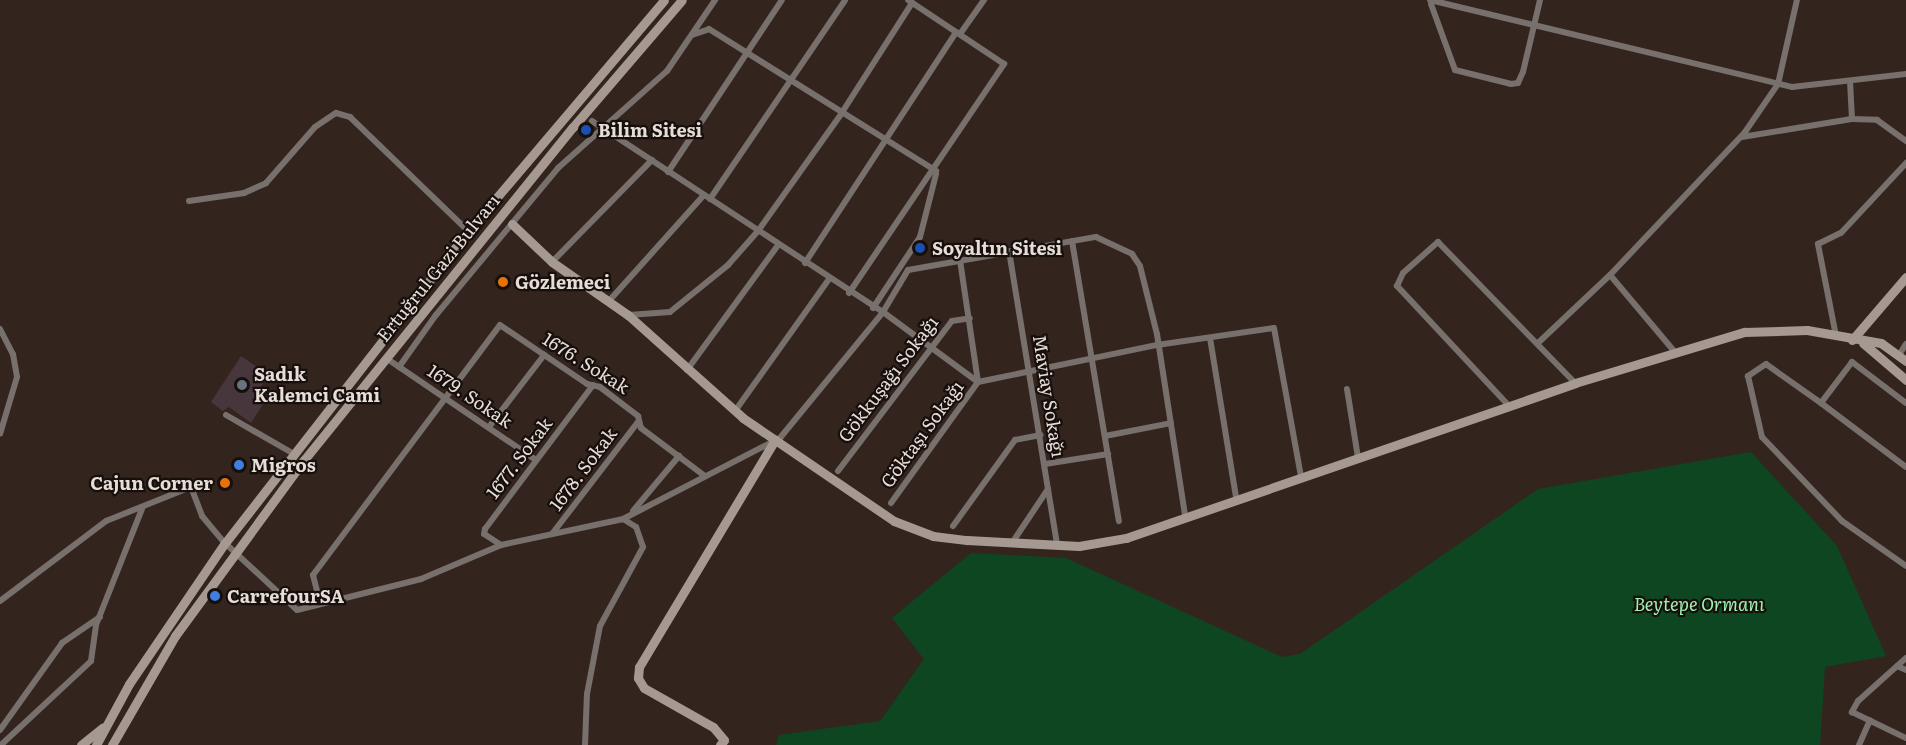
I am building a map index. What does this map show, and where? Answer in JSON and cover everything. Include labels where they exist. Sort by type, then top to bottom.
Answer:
[{"type":"street","name":"Ertuğrul Gazi Bulvarı","points":[[96,745],[105,725],[225,543],[468,231],[664,0]]},
{"type":"street","name":"Ertuğrul Gazi Bulvarı","points":[[112,745],[117,732],[175,636],[234,553],[386,358],[573,127],[682,0]]},
{"type":"street","points":[[399,367],[436,315],[558,168],[667,71],[715,0]]},
{"type":"street","points":[[668,172],[782,0]]},
{"type":"street","points":[[608,302],[707,197],[845,0]]},
{"type":"street","points":[[805,263],[883,141],[958,33],[984,0]]},
{"type":"street","points":[[1431,2],[1455,70],[1511,84],[1518,83],[1523,72],[1540,0]]},
{"type":"street","points":[[1538,343],[1610,275],[1741,137],[1778,84],[1797,0]]},
{"type":"street","points":[[628,315],[669,312],[698,293],[758,231],[841,114],[910,1],[1004,64],[936,171],[849,293]]},
{"type":"street","points":[[1431,2],[1792,87],[1906,74]]},
{"type":"street","points":[[692,35],[709,29],[883,141],[936,171]]},
{"type":"street","points":[[1850,82],[1852,119]]},
{"type":"street","points":[[592,104],[592,121]]},
{"type":"street","points":[[189,201],[244,193],[266,183],[315,127],[336,112],[350,117],[468,231]]},
{"type":"street","points":[[1741,137],[1852,119],[1877,120],[1906,141]]},
{"type":"street","points":[[592,121],[849,293],[883,312],[929,348],[978,381],[1157,345],[1274,328],[1301,477]]},
{"type":"street","points":[[573,127],[592,121]]},
{"type":"street","points":[[552,262],[652,160]]},
{"type":"street","points":[[1836,337],[1818,244],[1841,233],[1906,163]]},
{"type":"street","points":[[873,308],[920,237],[936,171]]},
{"type":"street","points":[[512,224],[552,262],[628,315],[735,411],[902,525],[933,536],[1012,543],[1057,545],[1126,538],[1236,496],[1301,477],[1674,351],[1744,332],[1778,328],[1881,344],[1902,358],[1906,344]]},
{"type":"street","points":[[0,601],[86,533],[116,516],[142,509],[191,487],[202,516],[225,543],[297,609],[421,579],[501,545],[623,519],[775,440],[793,425],[883,312],[908,270],[1096,237],[1132,254],[1140,266],[1157,345],[1185,515]]},
{"type":"street","points":[[1072,241],[1119,521]]},
{"type":"street","points":[[1510,407],[1397,286],[1398,280],[1442,243],[1575,383]]},
{"type":"street","points":[[687,370],[778,244]]},
{"type":"street","name":"Maviay Sokağı","points":[[1010,251],[1031,369],[1057,545]]},
{"type":"street","points":[[960,260],[978,381]]},
{"type":"street","points":[[1610,275],[1674,351]]},
{"type":"street","points":[[1852,340],[1906,278]]},
{"type":"street","points":[[735,411],[829,279]]},
{"type":"street","name":"Gökkuşağı Sokağı","points":[[838,471],[929,348],[952,321],[970,318]]},
{"type":"street","name":"1676. Sokak","points":[[447,399],[500,325],[638,416],[638,422],[705,476]]},
{"type":"street","points":[[0,329],[13,354],[17,377],[0,434]]},
{"type":"street","points":[[1210,338],[1236,496]]},
{"type":"street","points":[[1863,343],[1906,380]]},
{"type":"street","points":[[489,427],[544,355]]},
{"type":"street","name":"1679. Sokak","points":[[386,358],[536,460]]},
{"type":"street","points":[[1821,403],[1852,362],[1906,403]]},
{"type":"street","points":[[1906,465],[1766,364],[1748,376],[1762,437],[1842,521],[1906,566]]},
{"type":"street","name":"Göktaşı Sokağı","points":[[891,503],[978,381]]},
{"type":"street","name":"1677. Sokak","points":[[501,545],[484,534],[484,529],[593,385]]},
{"type":"street","points":[[1347,389],[1358,458]]},
{"type":"street","points":[[320,603],[313,575],[447,399]]},
{"type":"street","points":[[226,415],[294,453]]},
{"type":"street","name":"1678. Sokak","points":[[552,534],[638,422]]},
{"type":"street","points":[[1105,436],[1171,423]]},
{"type":"street","points":[[953,526],[1015,440],[1041,435]]},
{"type":"street","points":[[720,745],[724,740],[713,727],[644,688],[638,678],[639,667],[775,440]]},
{"type":"street","points":[[1045,464],[1108,454]]},
{"type":"street","points":[[630,516],[679,456]]},
{"type":"street","points":[[1012,543],[1049,489]]},
{"type":"street","points":[[1,745],[91,661],[100,617],[142,509]]},
{"type":"street","points":[[585,745],[587,694],[600,626],[643,546],[636,526],[623,519]]},
{"type":"street","points":[[0,730],[7,714],[62,643],[100,617]]},
{"type":"street","points":[[1906,658],[1855,706],[1852,712],[1906,738]]},
{"type":"street","points":[[1897,666],[1906,670]]},
{"type":"street","points":[[1859,745],[1870,720]]},
{"type":"street","points":[[81,745],[105,725],[117,732]]},
{"type":"green space","name":"Beytepe Ormanı","points":[[1751,452],[1837,546],[1886,656],[1825,667],[1820,745],[776,745],[779,735],[880,721],[924,659],[892,618],[971,553],[1066,558],[1282,657],[1300,654],[1538,489]]},
{"type":"building","name":"Sadık Kalemci Cami","points":[[241,356],[268,375],[256,395],[265,401],[251,423],[229,407],[223,411],[211,402]]},
{"type":"place","name":"Bilim Sitesi","points":[[586,130]]},
{"type":"place","name":"Soyaltın Sitesi","points":[[920,248]]},
{"type":"place","name":"Gözlemeci","points":[[503,282]]},
{"type":"place","name":"Sadık Kalemci Cami","points":[[242,385]]},
{"type":"place","name":"Migros","points":[[239,465]]},
{"type":"place","name":"Cajun Corner","points":[[225,483]]},
{"type":"place","name":"CarrefourSA","points":[[215,596]]}]
